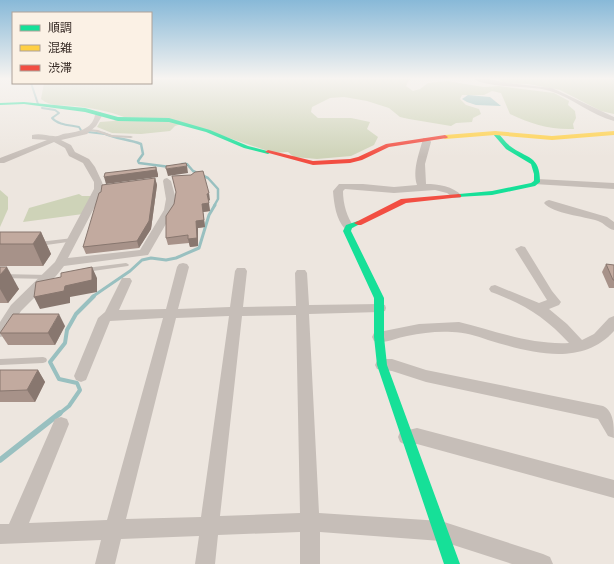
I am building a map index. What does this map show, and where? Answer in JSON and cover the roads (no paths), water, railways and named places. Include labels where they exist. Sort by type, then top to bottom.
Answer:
[{"type":"street","points":[[36,104],[85,110],[118,119],[160,119],[174,121],[208,132],[246,148],[313,163],[350,161],[360,159],[388,145],[453,136],[495,133],[552,138],[614,133]]},
{"type":"street","points":[[582,104],[602,115],[614,119]]},
{"type":"street","points":[[1,161],[54,140],[90,130],[98,118],[97,116],[100,114]]},
{"type":"street","points":[[495,133],[509,149],[529,159],[536,165],[538,170],[537,182]]},
{"type":"street","points":[[0,332],[16,308],[55,271],[103,189],[86,161],[72,154],[68,147],[54,140],[41,136],[35,137]]},
{"type":"street","points":[[422,186],[420,178],[423,149],[427,142],[426,140]]},
{"type":"street","points":[[55,271],[144,253],[169,210],[171,199],[167,181]]},
{"type":"street","points":[[349,227],[372,218],[392,206],[404,201],[492,193],[533,185],[537,182],[614,186]]},
{"type":"street","points":[[349,227],[346,225],[341,212],[338,197],[338,191],[342,186],[394,190],[422,186],[442,189],[457,196]]},
{"type":"street","points":[[549,203],[558,207],[603,218],[614,227]]},
{"type":"street","points":[[349,227],[347,231],[350,239],[379,298],[379,337],[382,364],[406,437],[452,564]]},
{"type":"street","points":[[521,249],[548,294],[555,302],[538,308]]},
{"type":"street","points":[[105,564],[183,267]]},
{"type":"street","points":[[205,564],[241,271]]},
{"type":"street","points":[[301,273],[310,522],[310,564]]},
{"type":"street","points":[[110,315],[126,282]]},
{"type":"street","points":[[495,289],[528,302],[538,308],[559,325],[580,347]]},
{"type":"street","points":[[81,376],[105,318],[110,315],[380,308]]},
{"type":"street","points":[[379,337],[406,331],[447,326],[459,327],[543,347],[566,350],[580,347],[603,334],[614,321]]},
{"type":"street","points":[[382,364],[392,365],[426,376],[603,413],[614,431]]},
{"type":"street","points":[[61,424],[7,534],[310,522],[384,526],[441,531],[542,564]]},
{"type":"street","points":[[406,437],[417,436],[614,489]]},
{"type":"lane","points":[[90,130],[98,131],[111,136],[131,137]]},
{"type":"lane","points":[[30,246],[73,240]]},
{"type":"lane","points":[[82,270],[126,265]]},
{"type":"lane","points":[[0,276],[55,271]]},
{"type":"lane","points":[[0,362],[44,360]]},
{"type":"water","points":[[474,104],[499,104],[501,106]]},
{"type":"waterway","points":[[42,108],[55,110],[59,113],[52,118],[57,122],[79,127],[82,132]]},
{"type":"waterway","points":[[88,132],[105,134]]},
{"type":"waterway","points":[[103,133],[112,137],[141,144],[143,154],[138,161],[139,163],[170,167]]},
{"type":"waterway","points":[[182,164],[187,164],[193,171],[208,178],[218,189],[218,199],[214,206]]},
{"type":"waterway","points":[[92,297],[130,271],[142,260],[151,258],[166,260],[176,258],[199,248],[209,215],[215,205]]},
{"type":"waterway","points":[[59,414],[69,406],[80,390],[77,383],[59,379],[50,362],[65,343],[67,330],[76,314],[94,296]]},
{"type":"waterway","points":[[0,460],[60,413]]}]
